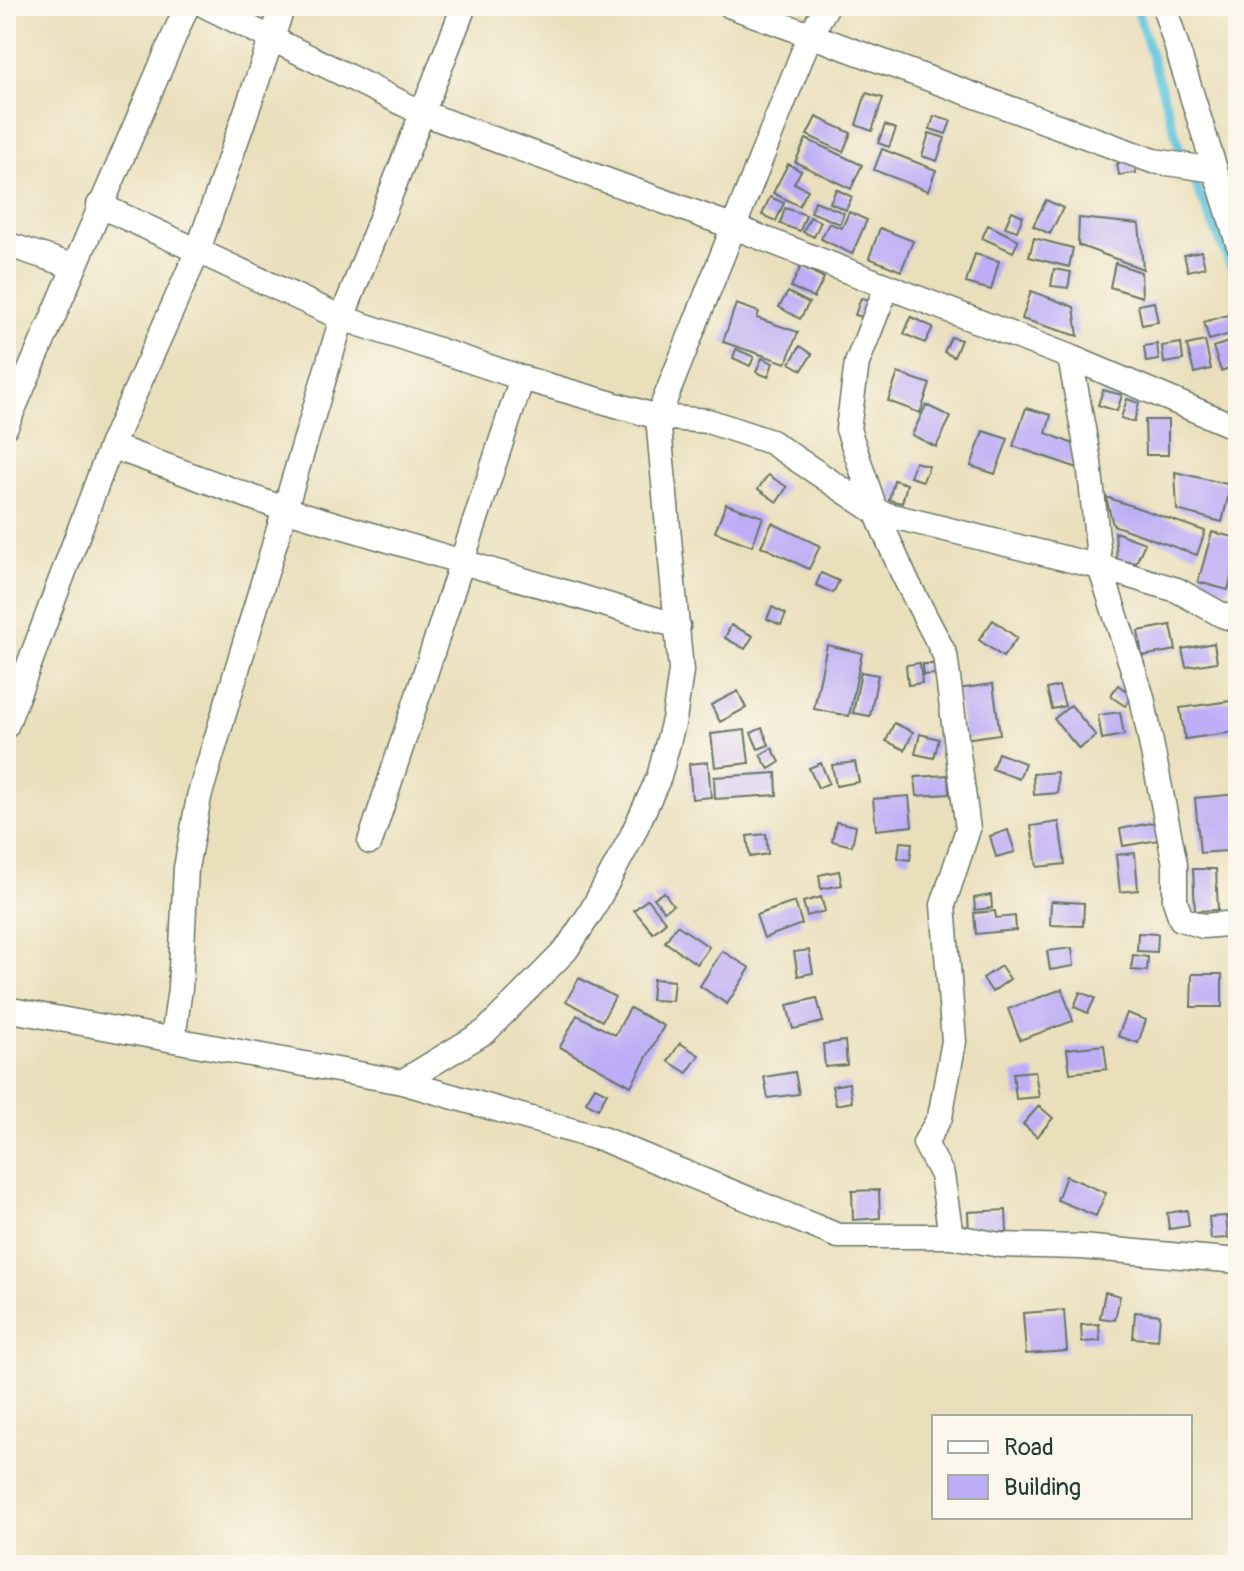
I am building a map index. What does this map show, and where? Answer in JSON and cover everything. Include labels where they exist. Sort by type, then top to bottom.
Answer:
[{"type":"street","points":[[6,426],[187,6]]},
{"type":"street","points":[[206,6],[420,112],[887,286],[1070,357],[1238,428]]},
{"type":"street","points":[[6,726],[111,446],[197,253],[283,6]]},
{"type":"street","points":[[173,1039],[180,988],[186,868],[199,797],[342,318],[464,6]]},
{"type":"street","points":[[731,6],[1153,161],[1215,170]]},
{"type":"street","points":[[402,1082],[486,1031],[566,950],[591,912],[631,838],[659,777],[674,720],[681,671],[658,417],[810,35],[827,6]]},
{"type":"street","points":[[1164,6],[1238,243]]},
{"type":"street","points":[[99,205],[342,318],[522,378],[658,417],[708,421],[771,442],[876,512],[1100,567],[1177,590],[1222,615],[1238,620]]},
{"type":"street","points":[[6,244],[73,266]]},
{"type":"street","points":[[887,286],[857,363],[848,429],[876,512],[904,576],[945,655],[968,829],[943,905],[954,1041],[940,1117],[925,1143],[942,1175],[951,1236]]},
{"type":"street","points":[[1070,357],[1089,462],[1100,567],[1142,697],[1175,864],[1175,901],[1181,919],[1203,926],[1238,923]]},
{"type":"street","points":[[370,842],[522,378]]},
{"type":"street","points":[[111,446],[284,509],[678,626]]},
{"type":"street","points":[[6,1009],[402,1082],[605,1140],[838,1236],[951,1236],[1000,1245],[1081,1247],[1238,1261]]},
{"type":"building","points":[[866,93],[883,98],[872,131],[856,125]]},
{"type":"building","points":[[934,116],[951,121],[946,134],[930,129]]},
{"type":"building","points":[[816,117],[851,133],[843,152],[807,135]]},
{"type":"building","points":[[885,125],[896,129],[889,147],[878,143]]},
{"type":"building","points":[[929,133],[945,138],[937,161],[922,156]]},
{"type":"building","points":[[806,139],[862,165],[851,189],[795,162]]},
{"type":"building","points":[[882,149],[936,170],[928,191],[874,170]]},
{"type":"building","points":[[1134,161],[1136,173],[1119,175],[1117,164]]},
{"type":"building","points":[[788,164],[801,171],[794,183],[808,190],[799,206],[773,193]]},
{"type":"building","points":[[836,189],[852,197],[846,210],[830,203]]},
{"type":"building","points":[[770,197],[784,203],[776,221],[762,215]]},
{"type":"building","points":[[1046,200],[1063,208],[1050,234],[1033,226]]},
{"type":"building","points":[[815,201],[844,213],[840,224],[811,212]]},
{"type":"building","points":[[785,208],[806,215],[800,231],[780,224]]},
{"type":"building","points":[[1012,211],[1023,216],[1017,231],[1005,227]]},
{"type":"building","points":[[849,212],[867,220],[852,254],[821,239],[829,223],[842,228]]},
{"type":"building","points":[[810,217],[821,222],[814,237],[803,232]]},
{"type":"building","points":[[1079,218],[1139,224],[1143,269],[1078,245]]},
{"type":"building","points":[[988,225],[1019,240],[1013,252],[982,238]]},
{"type":"building","points":[[880,228],[913,241],[901,271],[869,258]]},
{"type":"building","points":[[1034,238],[1073,248],[1069,267],[1029,257]]},
{"type":"building","points":[[1201,251],[1205,267],[1188,271],[1184,255]]},
{"type":"building","points":[[975,254],[999,261],[991,290],[966,283]]},
{"type":"building","points":[[1115,263],[1141,272],[1142,297],[1110,287]]},
{"type":"building","points":[[801,266],[824,278],[814,298],[791,287]]},
{"type":"building","points":[[1054,269],[1071,272],[1068,288],[1051,286]]},
{"type":"building","points":[[1031,291],[1074,307],[1078,336],[1022,319]]},
{"type":"building","points":[[788,292],[809,303],[800,319],[779,307]]},
{"type":"building","points":[[861,298],[871,300],[866,318],[855,315]]},
{"type":"building","points":[[1154,302],[1158,322],[1142,325],[1138,305]]},
{"type":"building","points":[[736,304],[759,312],[757,318],[798,332],[786,363],[723,342]]},
{"type":"building","points":[[1238,312],[1238,332],[1209,340],[1204,322]]},
{"type":"building","points":[[911,317],[933,327],[925,343],[904,334]]},
{"type":"building","points":[[951,337],[961,340],[954,357],[944,352]]},
{"type":"building","points":[[1238,339],[1238,365],[1221,371],[1213,347]]},
{"type":"building","points":[[1205,341],[1211,369],[1194,373],[1187,345]]},
{"type":"building","points":[[1181,343],[1183,360],[1164,363],[1162,346]]},
{"type":"building","points":[[1157,344],[1159,360],[1146,362],[1144,346]]},
{"type":"building","points":[[800,346],[812,354],[802,370],[790,363]]},
{"type":"building","points":[[736,349],[754,357],[750,366],[733,358]]},
{"type":"building","points":[[762,358],[773,363],[768,377],[756,372]]},
{"type":"building","points":[[898,373],[930,384],[920,413],[888,401]]},
{"type":"building","points":[[1103,390],[1122,395],[1117,411],[1098,405]]},
{"type":"building","points":[[1127,399],[1139,403],[1134,422],[1121,418]]},
{"type":"building","points":[[926,405],[951,417],[936,447],[912,435]]},
{"type":"building","points":[[1026,408],[1051,415],[1046,433],[1076,445],[1078,468],[1013,446]]},
{"type":"building","points":[[1145,420],[1168,420],[1168,455],[1146,455]]},
{"type":"building","points":[[983,431],[1008,439],[995,474],[971,466]]},
{"type":"building","points":[[915,462],[929,466],[923,481],[910,477]]},
{"type":"building","points":[[1175,472],[1231,485],[1222,522],[1177,510]]},
{"type":"building","points":[[768,475],[787,487],[777,502],[758,489]]},
{"type":"building","points":[[894,480],[907,484],[902,503],[889,500]]},
{"type":"building","points":[[1106,497],[1205,531],[1197,555],[1113,525]]},
{"type":"building","points":[[726,504],[763,517],[752,546],[715,532]]},
{"type":"building","points":[[772,523],[820,546],[809,569],[761,546]]},
{"type":"building","points":[[1115,532],[1145,543],[1136,563],[1117,560]]},
{"type":"building","points":[[1212,532],[1238,538],[1228,590],[1198,582]]},
{"type":"building","points":[[821,573],[839,581],[833,593],[816,585]]},
{"type":"building","points":[[772,607],[786,614],[781,625],[767,619]]},
{"type":"building","points":[[993,620],[1017,638],[1003,657],[979,640]]},
{"type":"building","points":[[731,625],[753,636],[745,649],[725,638]]},
{"type":"building","points":[[1171,625],[1176,650],[1142,656],[1138,631]]},
{"type":"building","points":[[1214,643],[1217,662],[1186,667],[1182,649]]},
{"type":"building","points":[[827,645],[862,653],[849,716],[814,709]]},
{"type":"building","points":[[920,663],[922,683],[908,685],[906,665]]},
{"type":"building","points":[[923,664],[935,664],[936,674],[923,675]]},
{"type":"building","points":[[861,672],[878,675],[870,716],[853,713]]},
{"type":"building","points":[[993,684],[1000,734],[964,739],[957,689]]},
{"type":"building","points":[[1118,685],[1133,696],[1125,706],[1110,696]]},
{"type":"building","points":[[1059,686],[1065,706],[1052,709],[1047,689]]},
{"type":"building","points":[[738,691],[746,708],[720,722],[711,705]]},
{"type":"building","points":[[1231,701],[1235,732],[1185,739],[1180,708]]},
{"type":"building","points":[[1071,705],[1096,736],[1079,749],[1054,719]]},
{"type":"building","points":[[1120,712],[1124,735],[1102,739],[1098,715]]},
{"type":"building","points":[[894,723],[913,732],[905,750],[886,741]]},
{"type":"building","points":[[762,728],[769,745],[758,749],[751,733]]},
{"type":"building","points":[[745,730],[749,763],[715,767],[711,734]]},
{"type":"building","points":[[920,734],[939,739],[934,758],[915,754]]},
{"type":"building","points":[[772,748],[780,762],[769,769],[760,755]]},
{"type":"building","points":[[998,753],[1025,763],[1019,779],[992,769]]},
{"type":"building","points":[[708,762],[711,797],[692,799],[689,764]]},
{"type":"building","points":[[855,762],[859,782],[836,786],[832,765]]},
{"type":"building","points":[[821,763],[829,783],[818,788],[809,768]]},
{"type":"building","points":[[1057,772],[1058,793],[1034,795],[1033,774]]},
{"type":"building","points":[[776,773],[777,795],[715,799],[714,777]]},
{"type":"building","points":[[948,775],[949,794],[917,796],[915,777]]},
{"type":"building","points":[[1238,794],[1238,850],[1200,853],[1195,798]]},
{"type":"building","points":[[909,796],[912,826],[876,830],[873,799]]},
{"type":"building","points":[[836,822],[856,826],[852,846],[832,841]]},
{"type":"building","points":[[1059,822],[1065,864],[1037,867],[1031,826]]},
{"type":"building","points":[[1156,822],[1159,840],[1123,846],[1120,829]]},
{"type":"building","points":[[1008,830],[1015,852],[996,857],[990,836]]},
{"type":"building","points":[[766,834],[768,854],[750,857],[747,836]]},
{"type":"building","points":[[900,842],[912,843],[910,860],[898,858]]},
{"type":"building","points":[[1135,853],[1138,890],[1120,892],[1116,855]]},
{"type":"building","points":[[1193,869],[1216,869],[1218,910],[1195,911]]},
{"type":"building","points":[[839,871],[842,885],[821,889],[819,875]]},
{"type":"building","points":[[664,892],[673,905],[664,911],[654,898]]},
{"type":"building","points":[[991,895],[992,908],[975,910],[974,898]]},
{"type":"building","points":[[821,897],[825,911],[807,916],[803,902]]},
{"type":"building","points":[[648,899],[666,922],[653,933],[634,910]]},
{"type":"building","points":[[1051,901],[1084,903],[1083,926],[1050,925]]},
{"type":"building","points":[[795,902],[802,924],[764,938],[756,915]]},
{"type":"building","points":[[995,911],[996,918],[1015,916],[1016,930],[976,934],[974,913]]},
{"type":"building","points":[[677,925],[709,947],[697,964],[665,942]]},
{"type":"building","points":[[1138,933],[1158,934],[1157,952],[1137,951]]},
{"type":"building","points":[[1072,948],[1074,966],[1050,970],[1047,951]]},
{"type":"building","points":[[809,950],[813,973],[798,976],[794,952]]},
{"type":"building","points":[[722,951],[750,968],[727,1004],[700,986]]},
{"type":"building","points":[[1133,955],[1148,957],[1147,971],[1131,970]]},
{"type":"building","points":[[1001,966],[1010,979],[992,992],[983,978]]},
{"type":"building","points":[[1192,974],[1222,974],[1222,1007],[1191,1007]]},
{"type":"building","points":[[579,978],[615,997],[602,1021],[566,1001]]},
{"type":"building","points":[[653,979],[674,981],[672,1001],[651,1000]]},
{"type":"building","points":[[1062,989],[1073,1021],[1020,1040],[1008,1009]]},
{"type":"building","points":[[1080,992],[1095,998],[1088,1013],[1074,1007]]},
{"type":"building","points":[[817,998],[823,1022],[793,1029],[787,1005]]},
{"type":"building","points":[[630,1008],[664,1026],[631,1086],[560,1047],[577,1015],[615,1035]]},
{"type":"building","points":[[1127,1013],[1146,1020],[1138,1043],[1118,1036]]},
{"type":"building","points":[[845,1041],[847,1065],[825,1067],[823,1044]]},
{"type":"building","points":[[680,1043],[699,1055],[687,1073],[668,1061]]},
{"type":"building","points":[[1104,1045],[1107,1069],[1070,1073],[1067,1049]]},
{"type":"building","points":[[1035,1071],[1039,1097],[1016,1099],[1013,1073]]},
{"type":"building","points":[[795,1072],[799,1094],[768,1098],[764,1077]]},
{"type":"building","points":[[849,1083],[852,1102],[836,1105],[832,1086]]},
{"type":"building","points":[[595,1087],[607,1093],[598,1109],[586,1102]]},
{"type":"building","points":[[1039,1106],[1053,1118],[1037,1137],[1023,1124]]},
{"type":"building","points":[[1066,1176],[1106,1193],[1096,1216],[1057,1200]]},
{"type":"building","points":[[879,1190],[880,1218],[853,1220],[852,1191]]},
{"type":"building","points":[[1006,1210],[1007,1232],[969,1234],[968,1212]]},
{"type":"building","points":[[1187,1210],[1189,1226],[1169,1229],[1167,1213]]},
{"type":"building","points":[[1238,1215],[1238,1239],[1235,1239],[1233,1216]]},
{"type":"building","points":[[1226,1216],[1228,1238],[1211,1239],[1209,1217]]},
{"type":"building","points":[[1105,1292],[1120,1296],[1115,1320],[1100,1318]]},
{"type":"building","points":[[1064,1310],[1067,1351],[1026,1354],[1023,1313]]},
{"type":"building","points":[[1135,1312],[1160,1315],[1158,1340],[1133,1338]]},
{"type":"building","points":[[1099,1324],[1100,1341],[1082,1342],[1081,1325]]},
{"type":"waterway","points":[[1136,6],[1179,146],[1238,283]]}]
